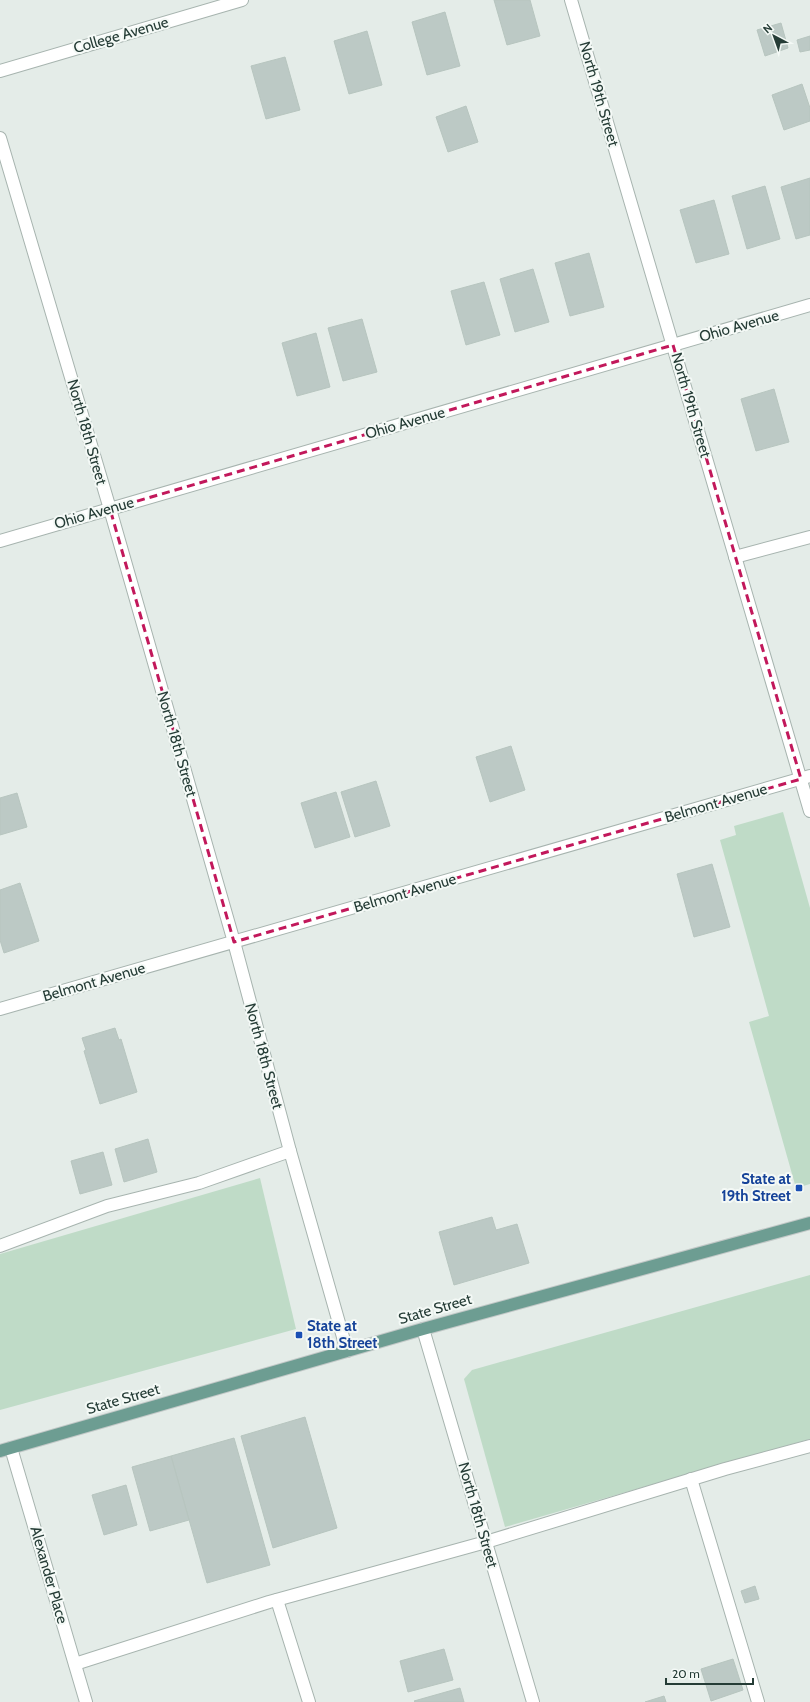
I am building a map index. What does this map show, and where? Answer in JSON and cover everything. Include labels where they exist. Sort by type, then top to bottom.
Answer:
[{"type":"main road","name":"State Street","points":[[6,1450],[423,1329],[810,1223]]},
{"type":"street","name":"College Avenue","points":[[0,71],[242,0]]},
{"type":"street","name":"North 19th Street","points":[[572,0],[735,557],[805,778],[810,811]]},
{"type":"street","name":"North 18th Street","points":[[0,138],[110,509],[234,942],[290,1151],[348,1351]]},
{"type":"street","name":"Ohio Avenue","points":[[0,541],[810,305]]},
{"type":"street","points":[[735,557],[810,537]]},
{"type":"street","name":"Belmont Avenue","points":[[0,1009],[805,778]]},
{"type":"street","points":[[0,1246],[107,1206],[199,1183],[290,1151]]},
{"type":"street","name":"North 18th Street","points":[[423,1329],[532,1702]]},
{"type":"street","points":[[75,1664],[278,1600],[486,1542],[691,1479],[810,1446]]},
{"type":"street","name":"Alexander Place","points":[[6,1450],[86,1702]]},
{"type":"street","points":[[691,1479],[758,1702]]},
{"type":"street","points":[[278,1600],[308,1702]]},
{"type":"highlighted area","points":[[673,345],[801,779],[234,942],[110,509]]},
{"type":"green space","points":[[783,812],[810,908],[810,1184],[796,1188],[749,1022],[769,1016],[720,840],[736,835],[734,826]]},
{"type":"green space","points":[[260,1178],[296,1329],[0,1410],[0,1254]]},
{"type":"green space","points":[[810,1275],[810,1439],[505,1527],[464,1379],[472,1370]]},
{"type":"building","points":[[494,0],[530,0],[540,36],[507,45]]},
{"type":"building","points":[[445,12],[460,66],[427,75],[412,22]]},
{"type":"building","points":[[781,23],[788,48],[765,56],[757,30]]},
{"type":"building","points":[[367,31],[382,85],[349,94],[334,41]]},
{"type":"building","points":[[810,36],[810,50],[800,52],[797,40]]},
{"type":"building","points":[[285,57],[300,110],[266,119],[251,66]]},
{"type":"building","points":[[802,84],[810,108],[810,121],[784,130],[772,95]]},
{"type":"building","points":[[466,106],[478,142],[448,152],[436,117]]},
{"type":"building","points":[[810,178],[810,235],[796,239],[781,187]]},
{"type":"building","points":[[765,186],[780,239],[747,249],[732,196]]},
{"type":"building","points":[[714,200],[729,254],[696,263],[680,210]]},
{"type":"building","points":[[589,253],[604,307],[570,316],[555,263]]},
{"type":"building","points":[[533,269],[549,322],[515,332],[500,279]]},
{"type":"building","points":[[484,282],[500,335],[466,345],[451,291]]},
{"type":"building","points":[[362,319],[377,372],[343,381],[328,328]]},
{"type":"building","points":[[316,333],[330,387],[297,396],[282,343]]},
{"type":"building","points":[[774,389],[789,442],[756,451],[741,399]]},
{"type":"building","points":[[511,746],[525,790],[490,802],[476,757]]},
{"type":"building","points":[[376,781],[390,826],[355,837],[341,792]]},
{"type":"building","points":[[336,792],[350,837],[315,848],[301,803]]},
{"type":"building","points":[[17,793],[27,827],[0,835],[0,798]]},
{"type":"building","points":[[712,864],[730,927],[694,937],[677,874]]},
{"type":"building","points":[[20,883],[39,941],[4,953],[0,940],[0,890]]},
{"type":"building","points":[[115,1028],[119,1040],[121,1039],[137,1092],[100,1104],[84,1051],[86,1050],[82,1038]]},
{"type":"building","points":[[148,1139],[157,1172],[124,1182],[115,1149]]},
{"type":"building","points":[[103,1152],[112,1185],[80,1194],[71,1161]]},
{"type":"building","points":[[492,1217],[496,1230],[517,1224],[529,1263],[454,1285],[439,1232]]},
{"type":"building","points":[[305,1417],[337,1528],[273,1548],[241,1436]]},
{"type":"building","points":[[234,1438],[270,1565],[207,1583],[171,1456]]},
{"type":"building","points":[[171,1456],[189,1520],[150,1531],[132,1467]]},
{"type":"building","points":[[126,1485],[137,1525],[104,1535],[92,1495]]},
{"type":"building","points":[[755,1586],[759,1599],[745,1603],[741,1591]]},
{"type":"building","points":[[444,1649],[453,1680],[408,1692],[400,1661]]},
{"type":"building","points":[[733,1659],[743,1690],[711,1701],[701,1669]]},
{"type":"building","points":[[460,1688],[464,1702],[414,1701]]},
{"type":"building","points":[[664,1696],[666,1702],[645,1702]]},
{"type":"place","name":"State at 19th Street","points":[[799,1188]]},
{"type":"place","name":"State at 18th Street","points":[[299,1335]]}]
